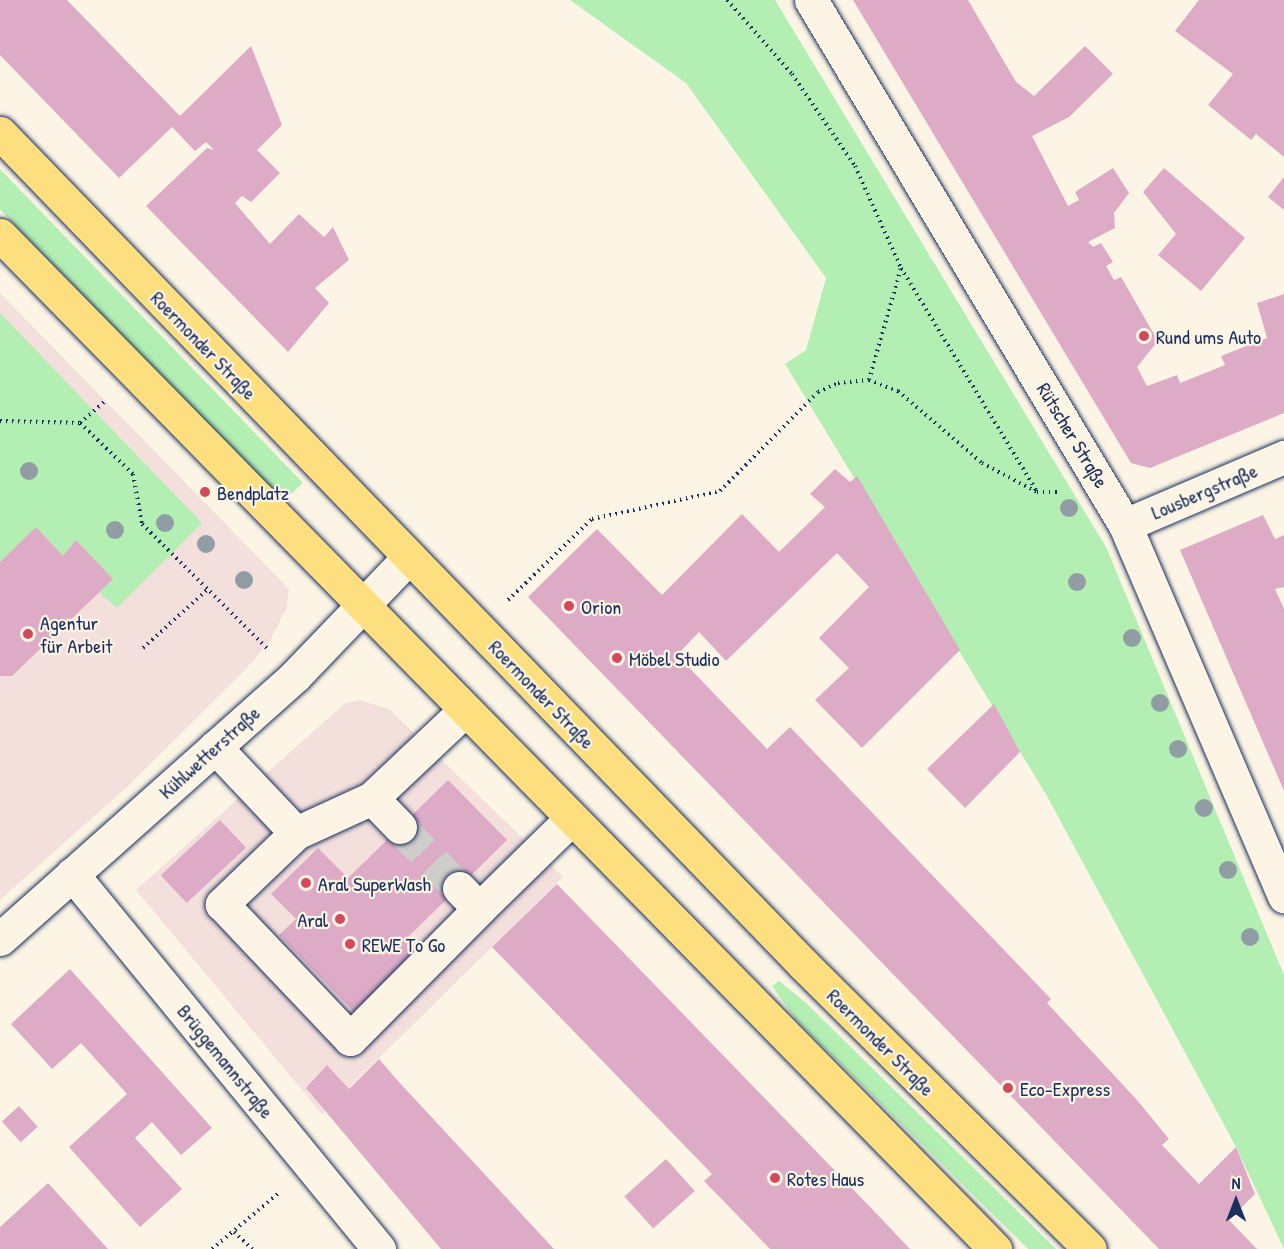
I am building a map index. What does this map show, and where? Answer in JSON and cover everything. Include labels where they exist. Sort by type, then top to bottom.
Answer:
[{"type":"main road","name":"Roermonder Straße","points":[[0,133],[409,557],[1090,1249]]},
{"type":"main road","points":[[0,235],[138,374],[570,820],[995,1249]]},
{"type":"street","name":"Rütscher Straße","points":[[811,0],[1125,525],[1284,896]]},
{"type":"street","name":"Lousbergstraße","points":[[1125,525],[1284,457]]},
{"type":"street","name":"Kühlwetterstraße","points":[[0,939],[295,676],[409,557]]},
{"type":"street","points":[[464,711],[372,798],[296,833],[222,904],[350,1039],[469,898],[570,820]]},
{"type":"street","points":[[215,747],[296,833]]},
{"type":"street","points":[[372,798],[400,827]]},
{"type":"street","name":"Brüggemannstraße","points":[[72,874],[379,1249]]},
{"type":"path","points":[[727,0],[792,74],[855,166],[901,268],[1037,492]]},
{"type":"path","points":[[869,380],[901,268]]},
{"type":"path","points":[[0,421],[80,423],[138,374]]},
{"type":"path","points":[[479,628],[592,519],[720,491],[818,392],[838,383],[869,380],[898,391],[982,463],[1037,492],[1104,487]]},
{"type":"path","points":[[80,423],[133,474],[142,524],[295,676]]},
{"type":"path","points":[[142,648],[208,589]]},
{"type":"path","points":[[212,1249],[234,1233],[310,1164]]},
{"type":"path","points":[[234,1233],[252,1249]]},
{"type":"shaded area","points":[[0,293],[289,589],[287,607],[270,641],[245,670],[129,785],[0,900]]},
{"type":"shaded area","name":"Aral","points":[[359,700],[389,709],[563,877],[322,1114],[136,890],[344,704]]},
{"type":"green space","points":[[570,0],[775,0],[1106,547],[1284,975],[1284,1249],[1236,1147],[1047,796],[785,364],[806,350],[826,278],[686,83]]},
{"type":"green space","points":[[0,169],[303,483],[283,502],[0,209]]},
{"type":"green space","points":[[0,313],[202,523],[117,608],[99,592],[113,579],[76,540],[63,556],[36,527],[0,562]]},
{"type":"green space","points":[[779,981],[805,1002],[1056,1249],[1028,1249],[796,1020],[772,986]]},
{"type":"building","points":[[0,0],[67,0],[180,116],[251,46],[282,125],[257,150],[280,173],[251,202],[242,196],[235,203],[270,244],[299,214],[324,237],[333,227],[349,260],[315,288],[329,303],[288,352],[146,206],[207,148],[214,150],[206,142],[195,151],[172,127],[119,178],[0,55]]},
{"type":"building","points":[[853,0],[968,0],[1016,82],[1034,96],[1085,46],[1113,74],[1069,117],[1032,136],[1068,206],[1079,200],[1075,192],[1113,168],[1129,193],[1114,213],[1115,228],[1088,242],[1093,247],[1101,243],[1113,262],[1106,266],[1114,280],[1121,277],[1158,341],[1137,367],[1147,386],[1177,375],[1180,383],[1225,365],[1221,356],[1267,338],[1257,303],[1284,294],[1284,413],[1150,468],[1131,463]]},
{"type":"building","points":[[1199,0],[1284,0],[1284,157],[1256,134],[1251,140],[1208,105],[1233,74],[1175,31]]},
{"type":"building","points":[[1164,168],[1245,238],[1201,291],[1158,255],[1176,234],[1143,192]]},
{"type":"building","points":[[1284,177],[1284,210],[1268,197]]},
{"type":"building","points":[[835,469],[850,482],[857,476],[960,650],[862,748],[815,700],[849,668],[819,638],[869,587],[837,553],[726,661],[699,632],[677,655],[767,749],[790,727],[1051,999],[1047,1003],[1137,1100],[1169,1139],[1162,1145],[1199,1184],[1236,1147],[1255,1194],[1229,1220],[1257,1249],[1159,1249],[528,597],[597,529],[662,595],[742,514],[779,552],[825,507],[810,494]]},
{"type":"building","points":[[1263,515],[1275,539],[1284,535],[1284,587],[1275,589],[1284,609],[1284,791],[1180,550]]},
{"type":"building","name":"Agentur für Arbeit","points":[[36,527],[63,556],[76,540],[113,579],[12,676],[0,676],[0,562]]},
{"type":"building","points":[[994,704],[1020,752],[965,808],[927,769]]},
{"type":"building","points":[[448,780],[507,840],[407,938],[418,950],[354,1012],[279,935],[296,919],[271,894],[318,848],[348,878]]},
{"type":"building","points":[[220,820],[246,848],[187,903],[161,875]]},
{"type":"building","points":[[557,884],[910,1249],[770,1249],[704,1181],[712,1174],[492,947]]},
{"type":"building","points":[[70,969],[212,1128],[181,1155],[152,1122],[135,1138],[182,1189],[140,1227],[69,1147],[127,1094],[81,1043],[52,1069],[11,1024]]},
{"type":"building","points":[[379,1059],[554,1249],[441,1249],[306,1088],[327,1065],[349,1089]]},
{"type":"building","points":[[19,1106],[38,1127],[21,1142],[2,1121]]},
{"type":"building","points":[[666,1159],[695,1191],[653,1228],[624,1196]]},
{"type":"building","points":[[48,1183],[108,1249],[0,1249],[0,1227]]},
{"type":"tunnel","points":[[400,827],[459,888]]},
{"type":"place","name":"Rund ums Auto","points":[[1144,336]]},
{"type":"place","name":"Bendplatz","points":[[205,492]]},
{"type":"place","name":"Orion","points":[[569,606]]},
{"type":"place","name":"Agentur für Arbeit","points":[[28,634]]},
{"type":"place","name":"Möbel Studio","points":[[617,658]]},
{"type":"place","name":"Aral SuperWash","points":[[306,883]]},
{"type":"place","name":"Aral","points":[[340,919]]},
{"type":"place","name":"REWE To Go","points":[[350,944]]},
{"type":"place","name":"Eco-Express","points":[[1008,1088]]},
{"type":"place","name":"Rotes Haus","points":[[775,1178]]}]
